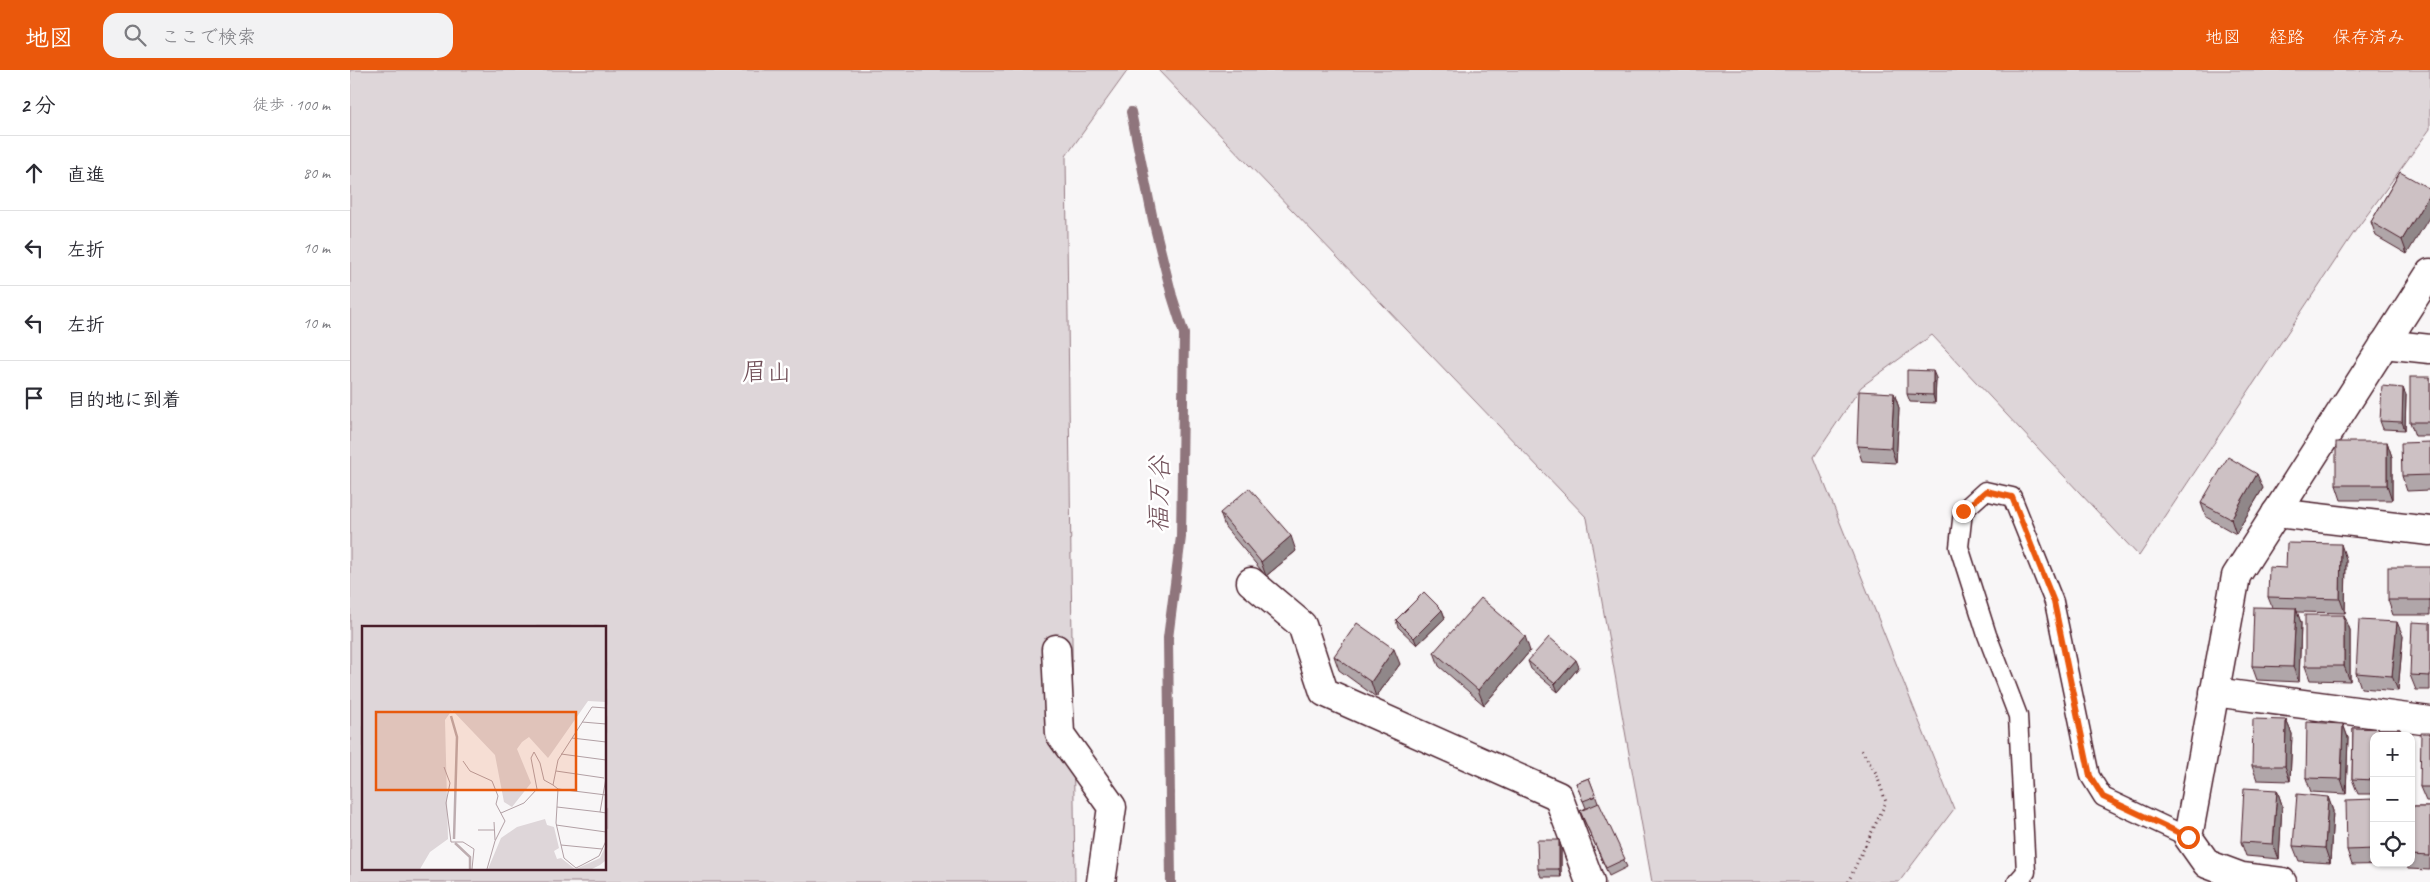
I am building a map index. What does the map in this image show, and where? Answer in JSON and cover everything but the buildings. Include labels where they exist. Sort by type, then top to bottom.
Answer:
[{"type":"street","points":[[2282,882],[2242,879],[2207,864],[2188,837],[2236,576],[2430,273]]},
{"type":"street","points":[[2384,344],[2430,349]]},
{"type":"street","points":[[2276,513],[2430,531]]},
{"type":"street","points":[[1251,582],[1302,625],[1324,692],[1558,796],[1590,882]]},
{"type":"street","points":[[1056,649],[1060,734],[1112,808],[1101,882]]},
{"type":"street","points":[[2214,692],[2430,721]]},
{"type":"lane","points":[[2016,882],[2026,872],[2018,716],[1987,635],[1959,547],[1963,511],[1986,491],[2012,497],[2054,602],[2090,776],[2103,797],[2188,837]]},
{"type":"path","points":[[1848,882],[1886,802],[1876,773],[1860,748]]},
{"type":"green space","name":"眉山","points":[[350,70],[1128,70],[1066,156],[1075,882],[350,882]]},
{"type":"green space","points":[[1158,70],[2430,70],[2430,129],[2353,234],[2139,556],[1932,335],[1861,387],[1814,457],[1954,809],[1899,882],[1652,882],[1587,518]]},
{"type":"waterway","name":"福万谷","points":[[1131,112],[1153,220],[1172,296],[1184,334],[1181,537],[1168,638],[1171,882]]},
{"type":"route","points":[[1963,511],[1986,491],[2012,497],[2054,602],[2090,776],[2103,797],[2188,837]]}]
